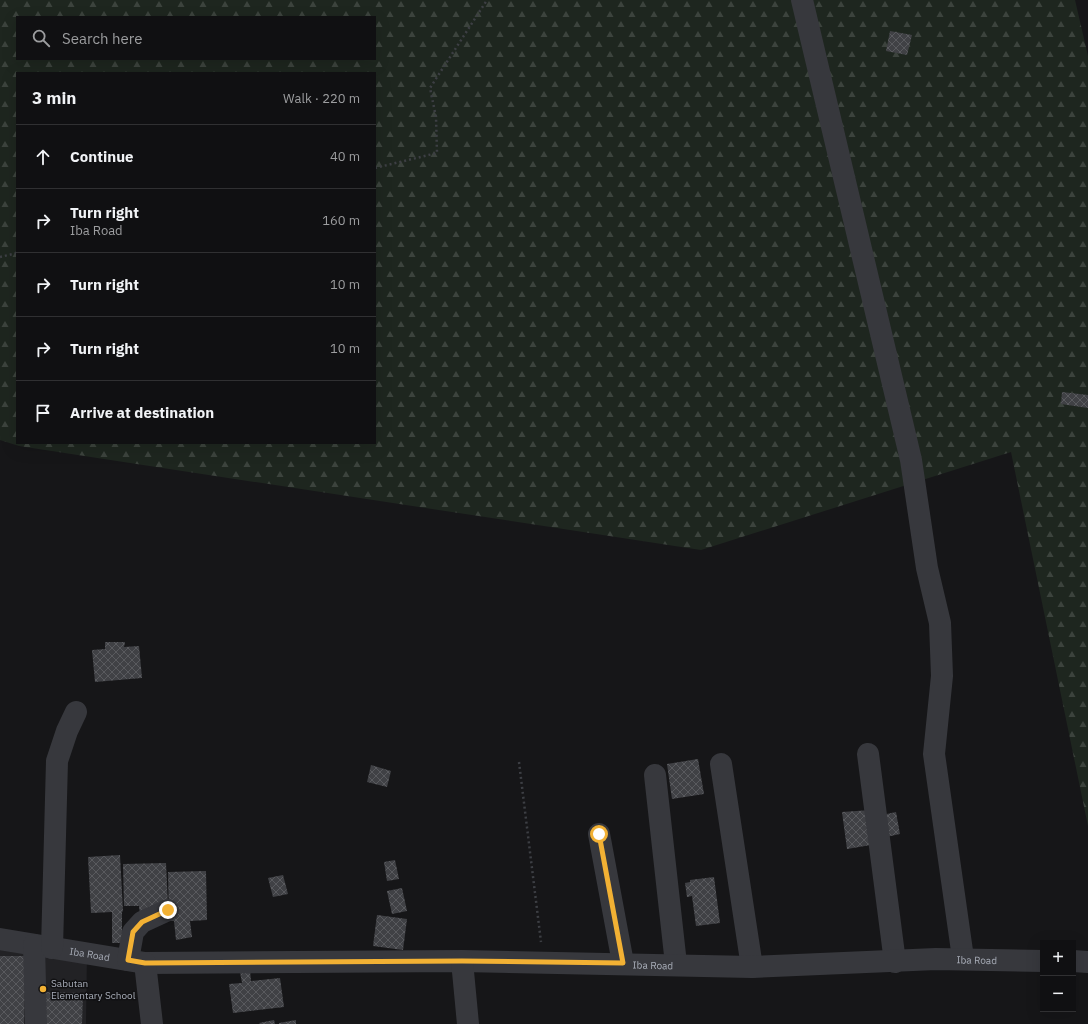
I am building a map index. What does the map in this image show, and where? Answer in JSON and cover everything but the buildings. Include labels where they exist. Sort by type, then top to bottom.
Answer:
[{"type":"street","points":[[802,0],[911,460],[928,568],[940,623],[942,676],[934,754],[963,958]]},
{"type":"street","points":[[36,1024],[57,761],[67,731],[76,712]]},
{"type":"street","points":[[868,754],[895,962]]},
{"type":"street","points":[[721,764],[752,967]]},
{"type":"street","points":[[654,775],[676,964]]},
{"type":"street","points":[[599,834],[623,963]]},
{"type":"street","points":[[152,1024],[136,961],[133,932],[142,922],[168,910]]},
{"type":"street","name":"Iba Road","points":[[0,939],[136,961],[462,961],[676,964],[752,967],[963,958],[1040,960]]},
{"type":"street","points":[[462,961],[468,1024]]},
{"type":"street","points":[[1076,961],[1088,962]]},
{"type":"path","points":[[376,168],[437,153],[436,117],[430,88],[487,0]]},
{"type":"path","points":[[0,257],[16,253]]},
{"type":"path","points":[[519,762],[544,962]]},
{"type":"shaded area","name":"Sabutan Elementary School","points":[[0,945],[87,953],[86,1024],[0,1024]]},
{"type":"green space","points":[[0,0],[1075,0],[1088,56],[1088,826],[1011,452],[701,550],[19,446],[0,440]]},
{"type":"place","name":"Sabutan Elementary School","points":[[43,989]]},
{"type":"route","points":[[168,910],[142,922],[133,932],[128,960],[145,963],[462,961],[623,963],[599,834]]}]
